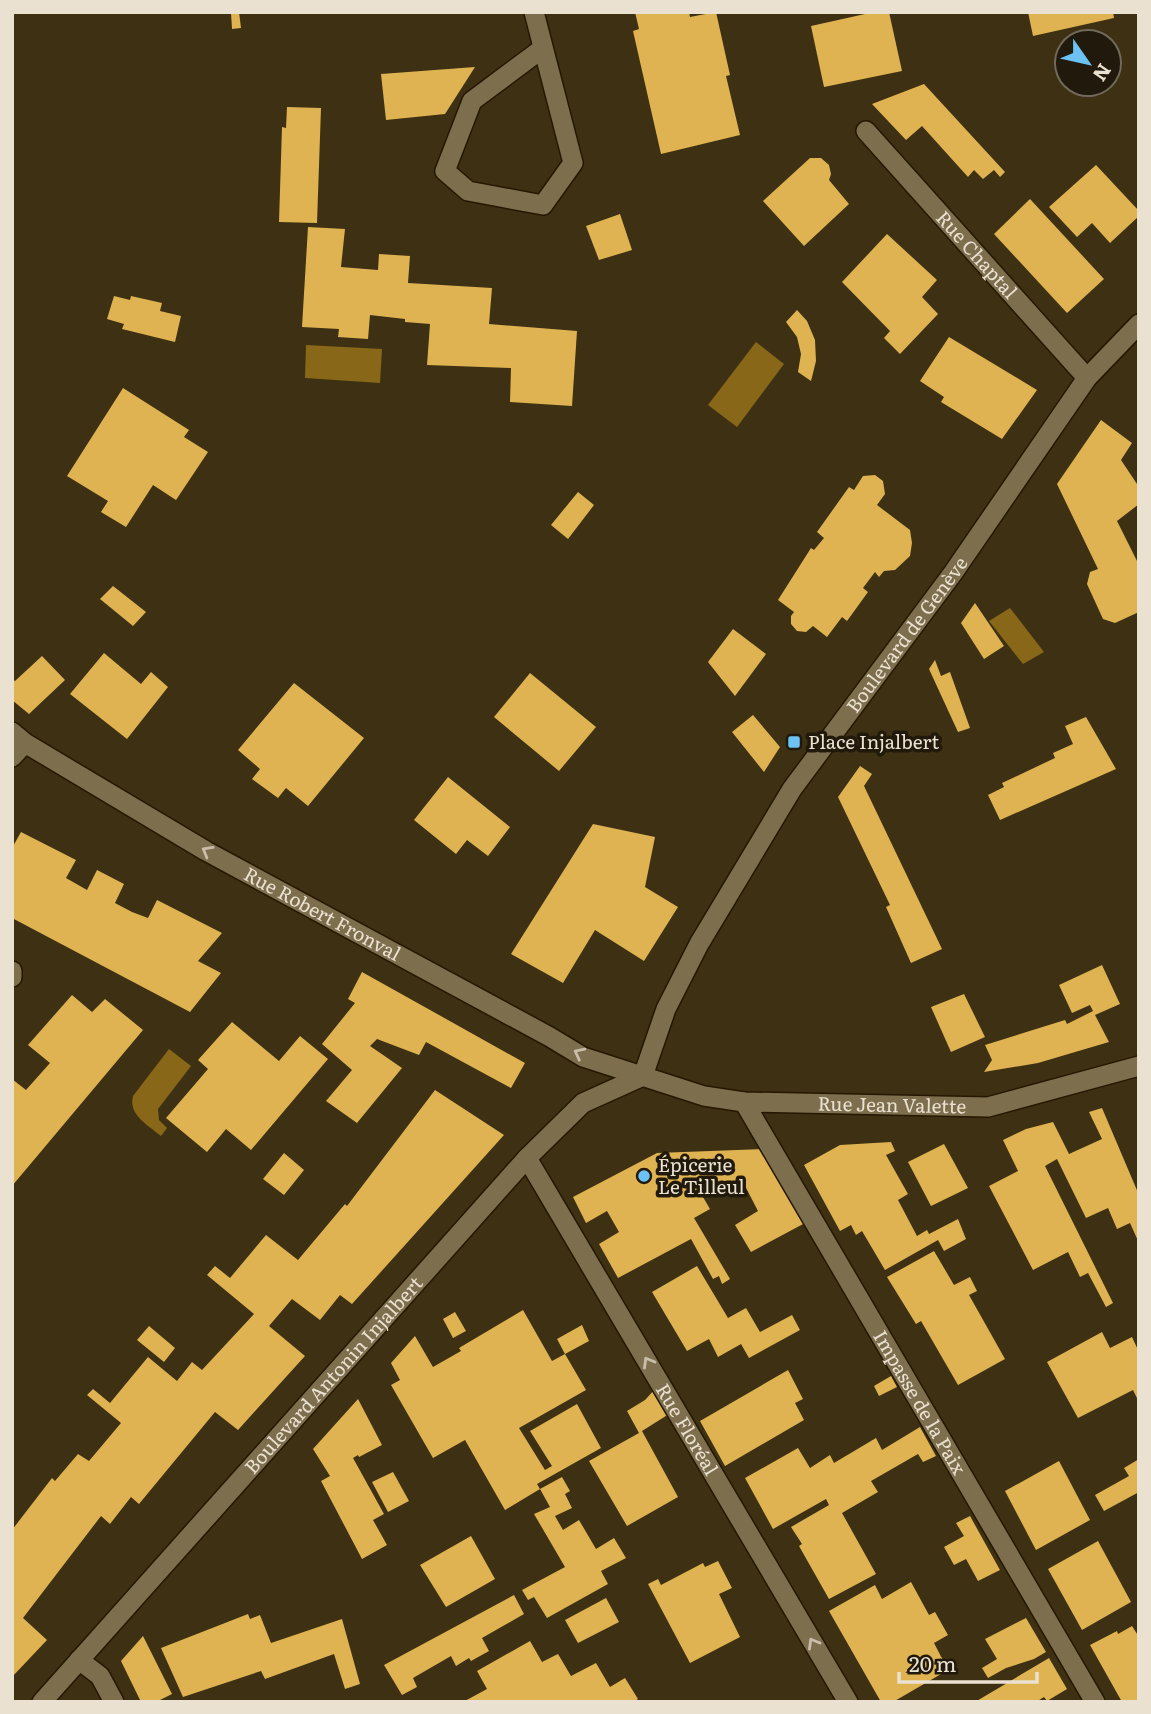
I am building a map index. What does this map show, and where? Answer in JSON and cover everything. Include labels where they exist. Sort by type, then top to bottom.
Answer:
[{"type":"street","points":[[534,12],[573,163],[543,205],[468,191],[445,171],[472,101],[543,48]]},
{"type":"street","name":"Rue Chaptal","points":[[866,131],[1087,378]]},
{"type":"street","name":"Boulevard de Genève","points":[[643,1076],[666,1009],[699,944],[792,789],[953,573],[1087,378],[1139,324]]},
{"type":"street","name":"Rue Robert Fronval","points":[[17,744],[206,851],[583,1057],[643,1076]]},
{"type":"street","points":[[12,971],[12,976]]},
{"type":"street","name":"Rue Jean Valette","points":[[643,1076],[704,1096],[744,1102],[988,1107],[1139,1066]]},
{"type":"street","name":"Boulevard Antonin Injalbert","points":[[42,1702],[527,1157],[583,1103],[643,1076]]},
{"type":"street","name":"Impasse de la Paix","points":[[744,1102],[1095,1702]]},
{"type":"street","name":"Rue Floréal","points":[[527,1157],[848,1702]]},
{"type":"street","points":[[79,1660],[100,1676],[114,1702]]},
{"type":"shaded area","points":[[756,342],[784,364],[737,427],[708,405]]},
{"type":"shaded area","points":[[306,345],[382,349],[380,383],[305,378]]},
{"type":"shaded area","points":[[1010,608],[1044,652],[1023,664],[989,621]]},
{"type":"shaded area","points":[[169,1049],[191,1066],[158,1109],[159,1120],[167,1128],[161,1136],[140,1119],[132,1103],[133,1096]]},
{"type":"building","points":[[239,12],[241,28],[232,29],[231,13]]},
{"type":"building","points":[[635,12],[689,12],[690,17],[716,12],[730,75],[726,76],[740,135],[661,154],[633,31],[639,29]]},
{"type":"building","points":[[874,12],[889,12],[902,71],[824,87],[811,26]]},
{"type":"building","points":[[1028,12],[1113,12],[1114,18],[1069,28],[1053,28],[1053,32],[1033,36]]},
{"type":"building","points":[[475,67],[445,114],[386,120],[381,74]]},
{"type":"building","points":[[924,84],[1005,172],[1000,177],[994,170],[983,179],[974,170],[968,177],[922,126],[906,140],[872,104]]},
{"type":"building","points":[[287,107],[321,108],[317,223],[279,222],[282,127],[286,128]]},
{"type":"building","points":[[810,158],[821,158],[829,165],[829,180],[849,204],[804,246],[763,201]]},
{"type":"building","points":[[1096,165],[1139,211],[1139,216],[1110,243],[1092,223],[1077,237],[1049,207]]},
{"type":"building","points":[[1030,199],[1104,279],[1067,313],[994,234]]},
{"type":"building","points":[[620,214],[632,250],[599,260],[586,226]]},
{"type":"building","points":[[308,227],[345,229],[341,267],[378,270],[379,254],[410,256],[408,283],[492,288],[489,324],[577,331],[572,406],[510,402],[511,368],[427,365],[430,324],[370,315],[368,339],[338,337],[339,329],[302,327]]},
{"type":"building","points":[[887,234],[937,280],[922,297],[938,314],[900,354],[884,338],[890,331],[842,282]]},
{"type":"building","points":[[114,296],[130,300],[131,296],[162,303],[160,311],[181,316],[175,342],[122,329],[124,324],[107,319]]},
{"type":"building","points":[[797,310],[807,321],[815,340],[816,361],[811,381],[798,372],[801,354],[797,337],[786,322]]},
{"type":"building","points":[[949,337],[1037,390],[1002,439],[941,402],[944,397],[920,381]]},
{"type":"building","points":[[123,388],[189,430],[184,437],[208,452],[176,500],[153,485],[126,527],[101,512],[108,501],[67,476]]},
{"type":"building","points":[[1101,420],[1132,443],[1121,460],[1139,487],[1139,504],[1117,521],[1139,565],[1139,612],[1115,623],[1103,619],[1087,584],[1090,572],[1098,569],[1057,484]]},
{"type":"building","points":[[875,475],[883,481],[885,494],[877,505],[910,530],[910,556],[895,570],[884,571],[879,577],[875,572],[863,588],[868,592],[847,621],[842,617],[827,637],[813,626],[806,632],[797,631],[791,624],[794,612],[778,600],[811,548],[814,550],[824,538],[817,532],[849,487],[854,490],[863,476]]},
{"type":"building","points":[[578,492],[594,505],[568,539],[551,525]]},
{"type":"building","points":[[113,586],[146,612],[133,626],[100,599]]},
{"type":"building","points":[[975,603],[1004,646],[984,659],[961,623]]},
{"type":"building","points":[[733,629],[766,654],[735,696],[708,662]]},
{"type":"building","points":[[104,653],[141,684],[151,672],[168,687],[127,739],[70,694]]},
{"type":"building","points":[[42,656],[65,680],[29,714],[12,700],[12,679],[15,681]]},
{"type":"building","points":[[935,660],[941,676],[950,672],[970,728],[958,732],[929,669]]},
{"type":"building","points":[[530,673],[596,727],[559,771],[494,717]]},
{"type":"building","points":[[294,683],[364,738],[308,806],[286,788],[278,798],[252,779],[260,769],[238,750]]},
{"type":"building","points":[[753,715],[780,747],[764,772],[732,732]]},
{"type":"building","points":[[1086,717],[1116,769],[1000,820],[988,795],[1004,787],[1002,783],[1055,758],[1053,753],[1073,744],[1065,726]]},
{"type":"building","points":[[860,766],[872,774],[864,786],[942,949],[911,963],[886,907],[890,905],[838,797]]},
{"type":"building","points":[[448,777],[510,827],[488,856],[467,840],[456,854],[414,820]]},
{"type":"building","points":[[593,824],[655,837],[645,887],[678,907],[644,961],[595,930],[563,983],[511,954]]},
{"type":"building","points":[[21,832],[76,860],[66,878],[87,890],[97,870],[124,884],[115,903],[132,912],[148,918],[157,900],[222,933],[198,961],[221,973],[190,1012],[12,918],[12,848]]},
{"type":"building","points":[[1102,965],[1120,1004],[1095,1015],[1109,1042],[1038,1063],[984,1072],[992,1060],[985,1045],[1065,1020],[1067,1024],[1093,1011],[1090,1005],[1072,1013],[1059,985]]},
{"type":"building","points":[[362,972],[525,1063],[511,1088],[426,1042],[419,1055],[377,1039],[370,1046],[402,1068],[357,1123],[326,1101],[352,1070],[322,1044],[355,1003],[348,999]]},
{"type":"building","points":[[964,994],[985,1037],[951,1052],[931,1007]]},
{"type":"building","points":[[72,995],[92,1012],[105,999],[143,1030],[12,1186],[12,1079],[26,1090],[50,1063],[28,1045]]},
{"type":"building","points":[[232,1022],[279,1061],[300,1036],[328,1059],[251,1150],[226,1129],[207,1152],[166,1118],[208,1069],[198,1060]]},
{"type":"building","points":[[435,1090],[504,1135],[352,1304],[340,1295],[320,1320],[292,1299],[269,1326],[305,1356],[238,1430],[215,1412],[139,1504],[131,1497],[110,1524],[101,1516],[23,1618],[47,1640],[12,1677],[12,1530],[52,1478],[55,1481],[78,1454],[89,1461],[121,1423],[87,1395],[93,1389],[110,1403],[148,1357],[177,1381],[192,1362],[202,1370],[254,1314],[207,1275],[215,1266],[230,1278],[266,1235],[298,1260],[345,1204],[347,1206]]},
{"type":"building","points":[[1102,1108],[1139,1195],[1139,1243],[1130,1223],[1117,1229],[1108,1208],[1086,1218],[1057,1159],[1045,1166],[1113,1303],[1106,1307],[1088,1273],[1080,1277],[1068,1252],[1033,1270],[989,1186],[1018,1171],[1003,1140],[1026,1129],[1053,1122],[1069,1154],[1102,1139],[1089,1112]]},
{"type":"building","points":[[891,1142],[895,1151],[886,1155],[908,1194],[898,1200],[917,1236],[927,1230],[929,1234],[958,1219],[966,1239],[944,1251],[938,1240],[885,1270],[862,1231],[856,1235],[851,1225],[840,1231],[804,1165],[840,1145]]},
{"type":"building","points":[[944,1144],[968,1188],[931,1206],[908,1162]]},
{"type":"building","points":[[764,1149],[805,1223],[751,1252],[735,1225],[758,1211],[744,1184],[696,1185],[710,1209],[694,1218],[730,1279],[722,1284],[719,1276],[713,1279],[691,1239],[618,1278],[599,1244],[619,1232],[607,1211],[586,1223],[573,1197],[657,1153]]},
{"type":"building","points":[[284,1153],[304,1170],[284,1195],[263,1179]]},
{"type":"building","points":[[934,1251],[954,1285],[970,1277],[977,1291],[969,1295],[1005,1359],[958,1385],[921,1321],[916,1324],[887,1277]]},
{"type":"building","points":[[697,1266],[728,1318],[746,1308],[760,1332],[792,1315],[800,1330],[749,1358],[741,1344],[718,1357],[709,1339],[687,1351],[652,1292]]},
{"type":"building","points":[[523,1310],[552,1361],[565,1354],[586,1390],[519,1428],[545,1470],[552,1466],[530,1431],[577,1404],[601,1448],[537,1484],[540,1489],[505,1510],[465,1440],[433,1458],[391,1385],[400,1380],[391,1363],[415,1336],[433,1367],[461,1351],[459,1348]]},
{"type":"building","points":[[455,1312],[466,1331],[453,1338],[443,1319]]},
{"type":"building","points":[[582,1325],[589,1341],[565,1354],[557,1339]]},
{"type":"building","points":[[149,1326],[175,1348],[164,1362],[137,1340]]},
{"type":"building","points":[[1102,1332],[1110,1348],[1132,1337],[1139,1352],[1139,1402],[1133,1390],[1078,1418],[1047,1362]]},
{"type":"building","points":[[788,1370],[803,1399],[795,1403],[804,1420],[725,1466],[700,1421]]},
{"type":"building","points":[[891,1376],[897,1387],[879,1396],[874,1386]]},
{"type":"building","points":[[655,1389],[669,1414],[642,1431],[678,1497],[627,1526],[589,1461],[639,1433],[627,1411],[645,1400]]},
{"type":"building","points":[[358,1399],[382,1445],[353,1458],[384,1514],[373,1520],[387,1545],[362,1559],[321,1481],[330,1476],[313,1449]]},
{"type":"building","points":[[920,1427],[936,1456],[923,1462],[918,1454],[871,1481],[878,1492],[842,1513],[876,1574],[829,1599],[791,1527],[829,1505],[826,1499],[773,1529],[745,1478],[798,1448],[810,1468],[830,1455],[834,1463],[876,1438],[882,1450]]},
{"type":"building","points":[[1139,1459],[1139,1492],[1104,1511],[1095,1495],[1129,1476],[1124,1468]]},
{"type":"building","points":[[1059,1461],[1090,1520],[1036,1550],[1005,1491]]},
{"type":"building","points":[[393,1472],[409,1501],[388,1512],[372,1482]]},
{"type":"building","points":[[562,1477],[570,1491],[565,1494],[572,1508],[555,1516],[563,1530],[579,1520],[596,1549],[614,1538],[626,1558],[601,1571],[608,1584],[547,1618],[534,1597],[528,1600],[522,1590],[565,1567],[534,1514],[550,1507],[540,1489]]},
{"type":"building","points":[[970,1516],[1000,1570],[978,1581],[966,1559],[954,1565],[944,1547],[964,1536],[956,1523]]},
{"type":"building","points":[[471,1536],[495,1579],[446,1607],[420,1565]]},
{"type":"building","points":[[1098,1541],[1131,1602],[1082,1630],[1048,1569]]},
{"type":"building","points":[[718,1561],[732,1588],[719,1594],[740,1637],[690,1663],[648,1584],[658,1579],[661,1585],[703,1563],[705,1567]]},
{"type":"building","points":[[911,1582],[929,1615],[935,1612],[948,1635],[934,1643],[948,1670],[893,1702],[881,1702],[829,1611],[875,1585],[882,1599]]},
{"type":"building","points":[[514,1595],[524,1614],[482,1638],[489,1651],[456,1666],[451,1656],[413,1678],[417,1687],[402,1695],[384,1665]]},
{"type":"building","points":[[606,1598],[619,1622],[578,1643],[565,1620]]},
{"type":"building","points":[[248,1614],[250,1619],[260,1615],[271,1643],[342,1619],[360,1684],[345,1689],[334,1654],[265,1679],[261,1671],[183,1697],[161,1648]]},
{"type":"building","points":[[1026,1618],[1046,1652],[988,1678],[982,1668],[997,1659],[985,1639]]},
{"type":"building","points":[[1132,1626],[1139,1637],[1139,1702],[1122,1702],[1090,1645]]},
{"type":"building","points":[[143,1636],[172,1694],[156,1702],[141,1702],[121,1661]]},
{"type":"building","points":[[530,1641],[542,1662],[558,1654],[571,1676],[596,1663],[610,1687],[625,1678],[638,1699],[633,1702],[463,1702],[487,1689],[477,1671]]},
{"type":"building","points":[[1049,1658],[1067,1689],[1047,1701],[1044,1697],[1036,1702],[975,1702]]},
{"type":"place","name":"Place Injalbert","points":[[794,742]]},
{"type":"place","name":"Épicerie Le Tilleul","points":[[644,1176]]}]
